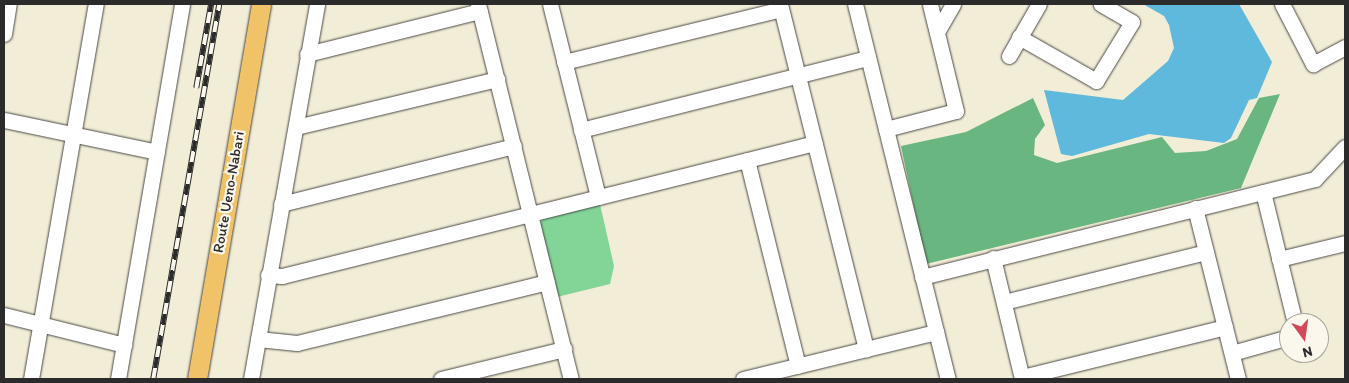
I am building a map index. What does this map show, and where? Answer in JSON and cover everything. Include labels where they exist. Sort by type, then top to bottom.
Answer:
[{"type":"main road","name":"Route Ueno-Nabari","points":[[197,379],[261,4]]},
{"type":"street","points":[[4,34],[9,4]]},
{"type":"street","points":[[31,379],[96,4]]},
{"type":"street","points":[[118,379],[182,4]]},
{"type":"street","points":[[251,379],[317,4]]},
{"type":"street","points":[[550,4],[598,197]]},
{"type":"street","points":[[855,4],[948,379]]},
{"type":"street","points":[[886,129],[956,111],[930,4]]},
{"type":"street","points":[[936,32],[954,4]]},
{"type":"street","points":[[1009,56],[1039,4]]},
{"type":"street","points":[[1019,37],[1096,81],[1132,22],[1101,4]]},
{"type":"street","points":[[1282,4],[1313,64],[1345,47]]},
{"type":"street","points":[[564,62],[781,6],[866,349]]},
{"type":"street","points":[[307,54],[479,8],[571,379]]},
{"type":"street","points":[[581,130],[868,58]]},
{"type":"street","points":[[296,127],[497,79]]},
{"type":"street","points":[[4,120],[157,152]]},
{"type":"street","points":[[268,275],[282,276],[815,143]]},
{"type":"street","points":[[281,204],[514,146]]},
{"type":"street","points":[[922,277],[1320,176],[1345,147]]},
{"type":"street","points":[[747,160],[798,366]]},
{"type":"street","points":[[1262,192],[1293,313]]},
{"type":"street","points":[[1195,208],[1238,379]]},
{"type":"street","points":[[1280,259],[1345,242]]},
{"type":"street","points":[[1004,302],[1206,252]]},
{"type":"street","points":[[993,258],[1022,378],[1225,327]]},
{"type":"street","points":[[258,339],[297,344],[547,282]]},
{"type":"street","points":[[4,315],[124,345]]},
{"type":"street","points":[[743,379],[936,332]]},
{"type":"street","points":[[1232,353],[1279,339]]},
{"type":"street","points":[[441,379],[564,349]]},
{"type":"green space","points":[[1280,94],[1241,188],[926,264],[901,146],[966,132],[1033,98],[1045,125],[1035,139],[1034,155],[1057,163],[1162,137],[1175,153],[1206,151],[1237,139],[1259,98]]},
{"type":"green space","points":[[600,204],[614,266],[610,284],[557,297],[539,226],[544,217]]},
{"type":"water","points":[[1143,4],[1239,4],[1272,62],[1257,98],[1249,100],[1231,138],[1224,143],[1149,134],[1072,156],[1061,154],[1044,90],[1123,100],[1168,61],[1174,48],[1169,25],[1164,16]]},
{"type":"railway","points":[[196,88],[211,4]]},
{"type":"railway","points":[[153,379],[219,4]]}]
